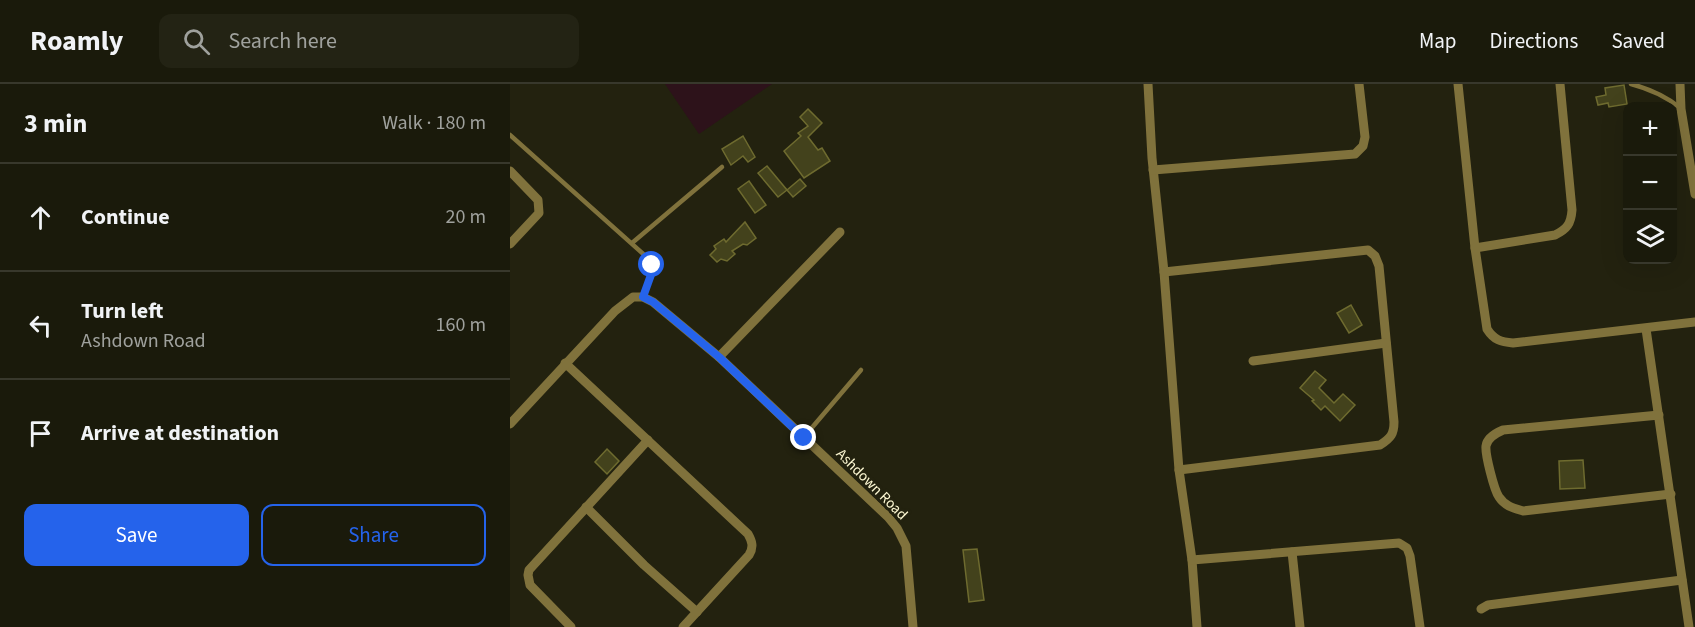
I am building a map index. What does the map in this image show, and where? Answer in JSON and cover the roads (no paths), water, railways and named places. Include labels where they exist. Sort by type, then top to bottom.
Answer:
[{"type":"street","points":[[1148,84],[1153,170],[1164,272],[1179,470],[1197,627]]},
{"type":"street","points":[[1153,170],[1355,154],[1363,146],[1365,137],[1359,84]]},
{"type":"street","points":[[1458,84],[1475,248],[1487,329],[1492,337],[1502,342],[1513,343],[1695,322]]},
{"type":"street","points":[[1475,248],[1555,235],[1564,230],[1571,221],[1572,210],[1560,84]]},
{"type":"street","points":[[1680,84],[1681,109],[1692,152],[1695,194]]},
{"type":"street","points":[[510,171],[538,200],[539,213],[510,244]]},
{"type":"street","points":[[719,357],[840,232]]},
{"type":"street","points":[[1164,272],[1368,250],[1375,256],[1379,266],[1394,432],[1390,439],[1380,445],[1179,470]]},
{"type":"street","points":[[510,424],[615,311],[633,297],[643,297]]},
{"type":"street","name":"Ashdown Road","points":[[643,297],[653,302],[719,357],[888,517],[897,528],[906,546],[913,627]]},
{"type":"street","points":[[1646,329],[1689,627]]},
{"type":"street","points":[[1253,361],[1386,343]]},
{"type":"street","points":[[565,363],[751,539],[752,550],[749,555],[683,627]]},
{"type":"street","points":[[1659,415],[1503,430],[1489,439],[1486,446],[1494,488],[1499,498],[1508,506],[1523,511],[1671,494]]},
{"type":"street","points":[[571,627],[530,585],[529,570],[648,440]]},
{"type":"street","points":[[586,507],[644,565],[697,612]]},
{"type":"street","points":[[1191,560],[1399,543],[1407,549],[1410,556],[1420,627]]},
{"type":"street","points":[[1292,552],[1300,627]]},
{"type":"street","points":[[1481,609],[1488,605],[1682,580]]},
{"type":"lane","points":[[1631,84],[1651,89],[1681,109]]},
{"type":"lane","points":[[510,135],[650,260],[652,272],[643,297]]},
{"type":"lane","points":[[632,243],[722,167]]},
{"type":"lane","points":[[804,438],[861,370]]}]
